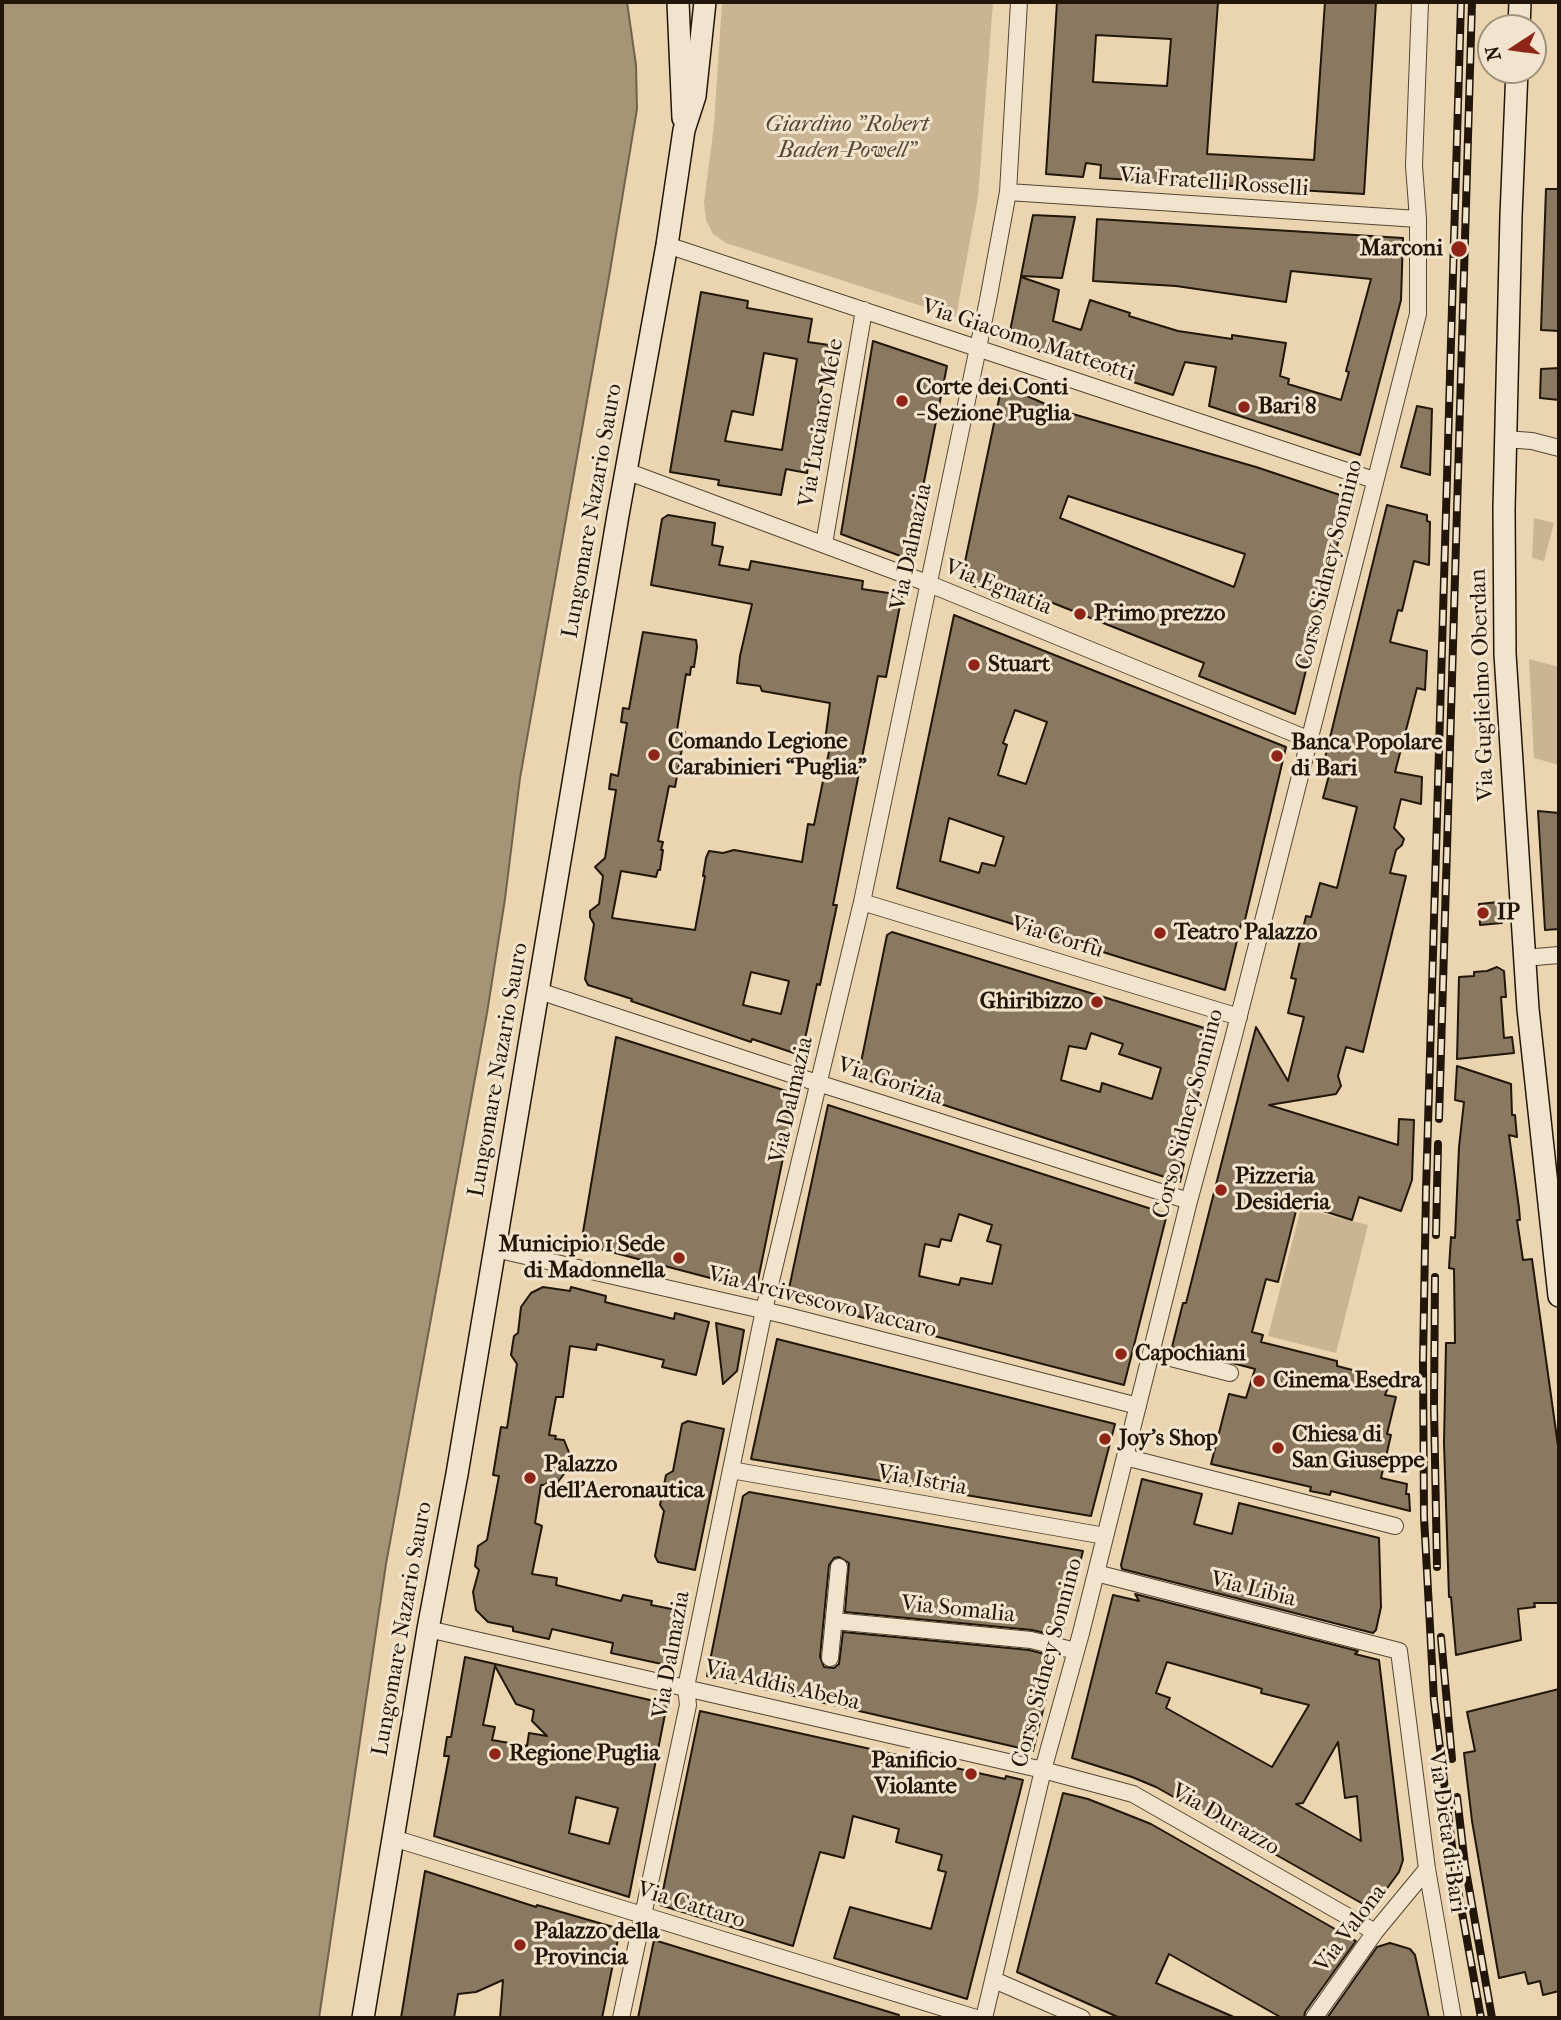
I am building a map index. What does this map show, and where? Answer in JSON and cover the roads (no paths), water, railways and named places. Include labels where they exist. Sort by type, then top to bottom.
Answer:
[{"type":"main road","points":[[678,2],[684,130]]},
{"type":"main road","points":[[684,130],[695,96],[705,2]]},
{"type":"main road","name":"Via Guglielmo Oberdan","points":[[1516,84],[1510,216],[1505,439],[1505,654],[1524,958],[1559,1296]]},
{"type":"main road","name":"Lungomare Nazario Sauro","points":[[363,2018],[626,471],[667,245],[684,130]]},
{"type":"street","name":"Via Dalmazia","points":[[621,2018],[688,1705],[685,1687],[730,1470],[764,1310],[862,902],[1008,192],[1019,2]]},
{"type":"street","name":"Corso Sidney Sonnino","points":[[984,2018],[1043,1770],[1076,1651],[1418,314],[1418,219],[1414,166],[1420,2]]},
{"type":"street","name":"Via Fratelli Rosselli","points":[[1008,192],[1418,219]]},
{"type":"street","name":"Via Giacomo Matteotti","points":[[667,245],[1374,480]]},
{"type":"street","name":"Via Luciano Mele","points":[[824,544],[864,310]]},
{"type":"street","points":[[1505,439],[1532,440],[1559,448]]},
{"type":"street","name":"Via Egnatia","points":[[626,471],[927,583],[1310,740]]},
{"type":"street","name":"Via Corfù","points":[[862,902],[1238,1017]]},
{"type":"street","points":[[1524,958],[1559,955]]},
{"type":"street","name":"Via Gorizia","points":[[539,991],[1189,1201]]},
{"type":"street","name":"Via Arcivescovo Vaccaro","points":[[495,1249],[764,1310],[1138,1406]]},
{"type":"street","points":[[1151,1353],[1230,1373]]},
{"type":"street","points":[[1125,1457],[1395,1526]]},
{"type":"street","name":"Via Istria","points":[[730,1470],[1105,1536]]},
{"type":"street","points":[[830,1657],[839,1567]]},
{"type":"street","name":"Via Libia","points":[[1096,1573],[1399,1651]]},
{"type":"street","name":"Via Somalia","points":[[834,1621],[1031,1640],[1076,1651]]},
{"type":"street","name":"Via Addis Abeba","points":[[428,1629],[1043,1770]]},
{"type":"street","name":"Via Dieta di Bari","points":[[1399,1651],[1427,1869],[1453,2018]]},
{"type":"street","name":"Via Durazzo","points":[[1043,1770],[1133,1794],[1375,1931]]},
{"type":"street","name":"Via Cattaro","points":[[393,1838],[976,2018]]},
{"type":"street","name":"Via Valona","points":[[1314,2018],[1375,1931],[1427,1869]]},
{"type":"street","points":[[994,1980],[1082,2018]]},
{"type":"railway","points":[[1461,2],[1426,1191],[1424,1517],[1434,1700],[1456,1879],[1481,2018]]},
{"type":"railway","points":[[1439,1119],[1472,2]]},
{"type":"railway","points":[[1436,1235],[1438,1144]]},
{"type":"railway","points":[[1435,1277],[1437,1567]]},
{"type":"railway","points":[[1441,1637],[1452,1759]]},
{"type":"railway","points":[[1457,1797],[1465,1865],[1492,2018]]},
{"type":"place","name":"Marconi","points":[[1459,249]]},
{"type":"place","name":"Corte dei Conti - Sezione Puglia","points":[[902,401]]},
{"type":"place","name":"Bari 8","points":[[1244,407]]},
{"type":"place","name":"Primo prezzo","points":[[1080,614]]},
{"type":"place","name":"Stuart","points":[[974,665]]},
{"type":"place","name":"Comando Legione Carabinieri “Puglia”","points":[[654,755]]},
{"type":"place","name":"Banca Popolare di Bari","points":[[1277,756]]},
{"type":"place","name":"IP","points":[[1483,913]]},
{"type":"place","name":"Teatro Palazzo","points":[[1160,933]]},
{"type":"place","name":"Ghiribizzo","points":[[1097,1002]]},
{"type":"place","name":"Pizzeria Desideria","points":[[1221,1190]]},
{"type":"place","name":"Municipio 1 Sede di Madonnella","points":[[679,1258]]},
{"type":"place","name":"Capochiani","points":[[1121,1354]]},
{"type":"place","name":"Cinema Esedra","points":[[1259,1381]]},
{"type":"place","name":"Joy's Shop","points":[[1105,1439]]},
{"type":"place","name":"Chiesa di San Giuseppe","points":[[1278,1448]]},
{"type":"place","name":"Palazzo dell'Aeronautica","points":[[530,1478]]},
{"type":"place","name":"Regione Puglia","points":[[495,1754]]},
{"type":"place","name":"Panificio Violante","points":[[971,1774]]},
{"type":"place","name":"Palazzo della Provincia","points":[[520,1945]]},
{"type":"park label","name":"Giardino \"Robert Baden-Powell\"","points":[[847,138]]}]
